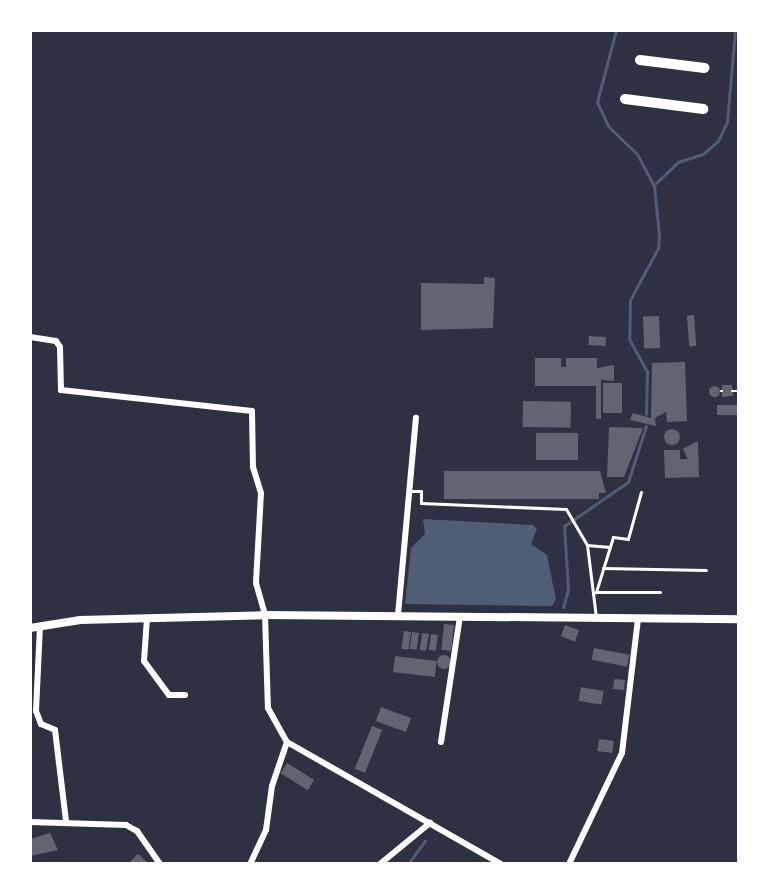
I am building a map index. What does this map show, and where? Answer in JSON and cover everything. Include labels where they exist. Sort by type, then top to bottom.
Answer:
[{"type":"highway","points":[[640,60],[705,68]]},
{"type":"highway","points":[[625,99],[703,109]]},
{"type":"main road","points":[[30,628],[147,618],[265,615],[739,619]]},
{"type":"street","points":[[30,337],[57,341],[60,347],[61,390],[252,411],[253,467],[261,494],[256,583],[265,615],[268,708],[287,742],[501,864]]},
{"type":"street","points":[[398,615],[416,418]]},
{"type":"street","points":[[441,742],[460,617]]},
{"type":"street","points":[[147,618],[144,661],[169,695],[185,695]]},
{"type":"street","points":[[569,864],[622,753],[638,619]]},
{"type":"street","points":[[40,626],[36,711],[41,724],[55,730],[66,821]]},
{"type":"street","points":[[250,864],[266,830],[272,786],[287,742]]},
{"type":"street","points":[[30,822],[66,821],[126,825],[137,831],[160,864]]},
{"type":"street","points":[[380,864],[430,823]]},
{"type":"lane","points":[[410,491],[421,491],[421,503],[566,509],[587,545],[596,592],[596,618]]},
{"type":"lane","points":[[596,592],[613,537],[628,539],[641,492]]},
{"type":"lane","points":[[587,545],[610,548]]},
{"type":"lane","points":[[603,568],[706,570]]},
{"type":"lane","points":[[596,592],[660,592]]},
{"type":"path","points":[[732,391],[739,391]]},
{"type":"water","points":[[423,519],[533,525],[537,529],[531,544],[547,555],[556,599],[552,606],[405,604],[411,548],[425,534]]},
{"type":"building","points":[[484,277],[495,278],[493,328],[421,330],[421,283],[484,284]]},
{"type":"building","points":[[687,315],[694,315],[696,346],[689,346]]},
{"type":"building","points":[[659,316],[660,348],[644,349],[643,317]]},
{"type":"building","points":[[589,336],[606,337],[606,346],[589,345]]},
{"type":"building","points":[[535,358],[561,358],[561,367],[566,367],[566,358],[597,358],[597,368],[614,365],[614,381],[601,380],[601,419],[596,419],[596,386],[535,386]]},
{"type":"building","points":[[685,362],[687,421],[667,422],[666,412],[655,418],[656,426],[630,420],[633,413],[651,418],[652,363]]},
{"type":"building","points":[[603,383],[622,383],[622,413],[603,413]]},
{"type":"building","points":[[714,385],[720,391],[714,397],[708,391]]},
{"type":"building","points":[[722,385],[732,385],[733,396],[722,397]]},
{"type":"building","points":[[523,401],[571,402],[571,428],[523,427]]},
{"type":"building","points":[[717,405],[737,405],[737,415],[717,415]]},
{"type":"building","points":[[609,427],[643,428],[624,477],[607,477]]},
{"type":"building","points":[[669,429],[675,429],[680,437],[678,443],[669,445],[664,440],[664,434]]},
{"type":"building","points":[[536,433],[578,433],[578,460],[536,460]]},
{"type":"building","points":[[698,441],[699,477],[665,478],[664,450],[680,450],[680,459],[688,459],[683,449]]},
{"type":"building","points":[[444,471],[600,471],[606,493],[599,493],[599,499],[444,499]]},
{"type":"building","points":[[444,624],[454,625],[451,651],[441,650]]},
{"type":"building","points":[[565,625],[579,630],[575,641],[561,636]]},
{"type":"building","points":[[404,631],[411,632],[408,650],[401,649]]},
{"type":"building","points":[[412,632],[419,633],[417,650],[410,649]]},
{"type":"building","points":[[422,633],[429,634],[426,651],[420,650]]},
{"type":"building","points":[[431,634],[438,635],[436,651],[429,650]]},
{"type":"building","points":[[594,648],[629,655],[627,667],[592,660]]},
{"type":"building","points":[[444,655],[449,657],[451,662],[449,667],[444,669],[439,667],[437,662],[439,657]]},
{"type":"building","points":[[395,656],[437,661],[435,677],[393,672]]},
{"type":"building","points":[[614,679],[625,680],[624,690],[613,689]]},
{"type":"building","points":[[581,687],[604,691],[601,705],[579,701]]},
{"type":"building","points":[[381,707],[411,718],[406,732],[376,721]]},
{"type":"building","points":[[372,726],[382,730],[365,773],[355,769]]},
{"type":"building","points":[[599,739],[614,741],[612,753],[597,751]]},
{"type":"building","points":[[287,763],[314,780],[308,790],[281,773]]},
{"type":"building","points":[[50,833],[58,850],[30,856],[30,839]]},
{"type":"building","points":[[138,854],[147,862],[128,864]]},
{"type":"waterway","points":[[616,30],[597,102],[608,126],[637,154],[654,186],[659,235],[658,248],[630,300],[629,339],[647,372],[646,414]]},
{"type":"waterway","points":[[654,185],[678,162],[703,154],[718,141],[727,122],[735,30]]},
{"type":"waterway","points":[[563,607],[568,589],[564,526],[628,482],[646,426]]},
{"type":"waterway","points":[[408,864],[425,841]]}]
